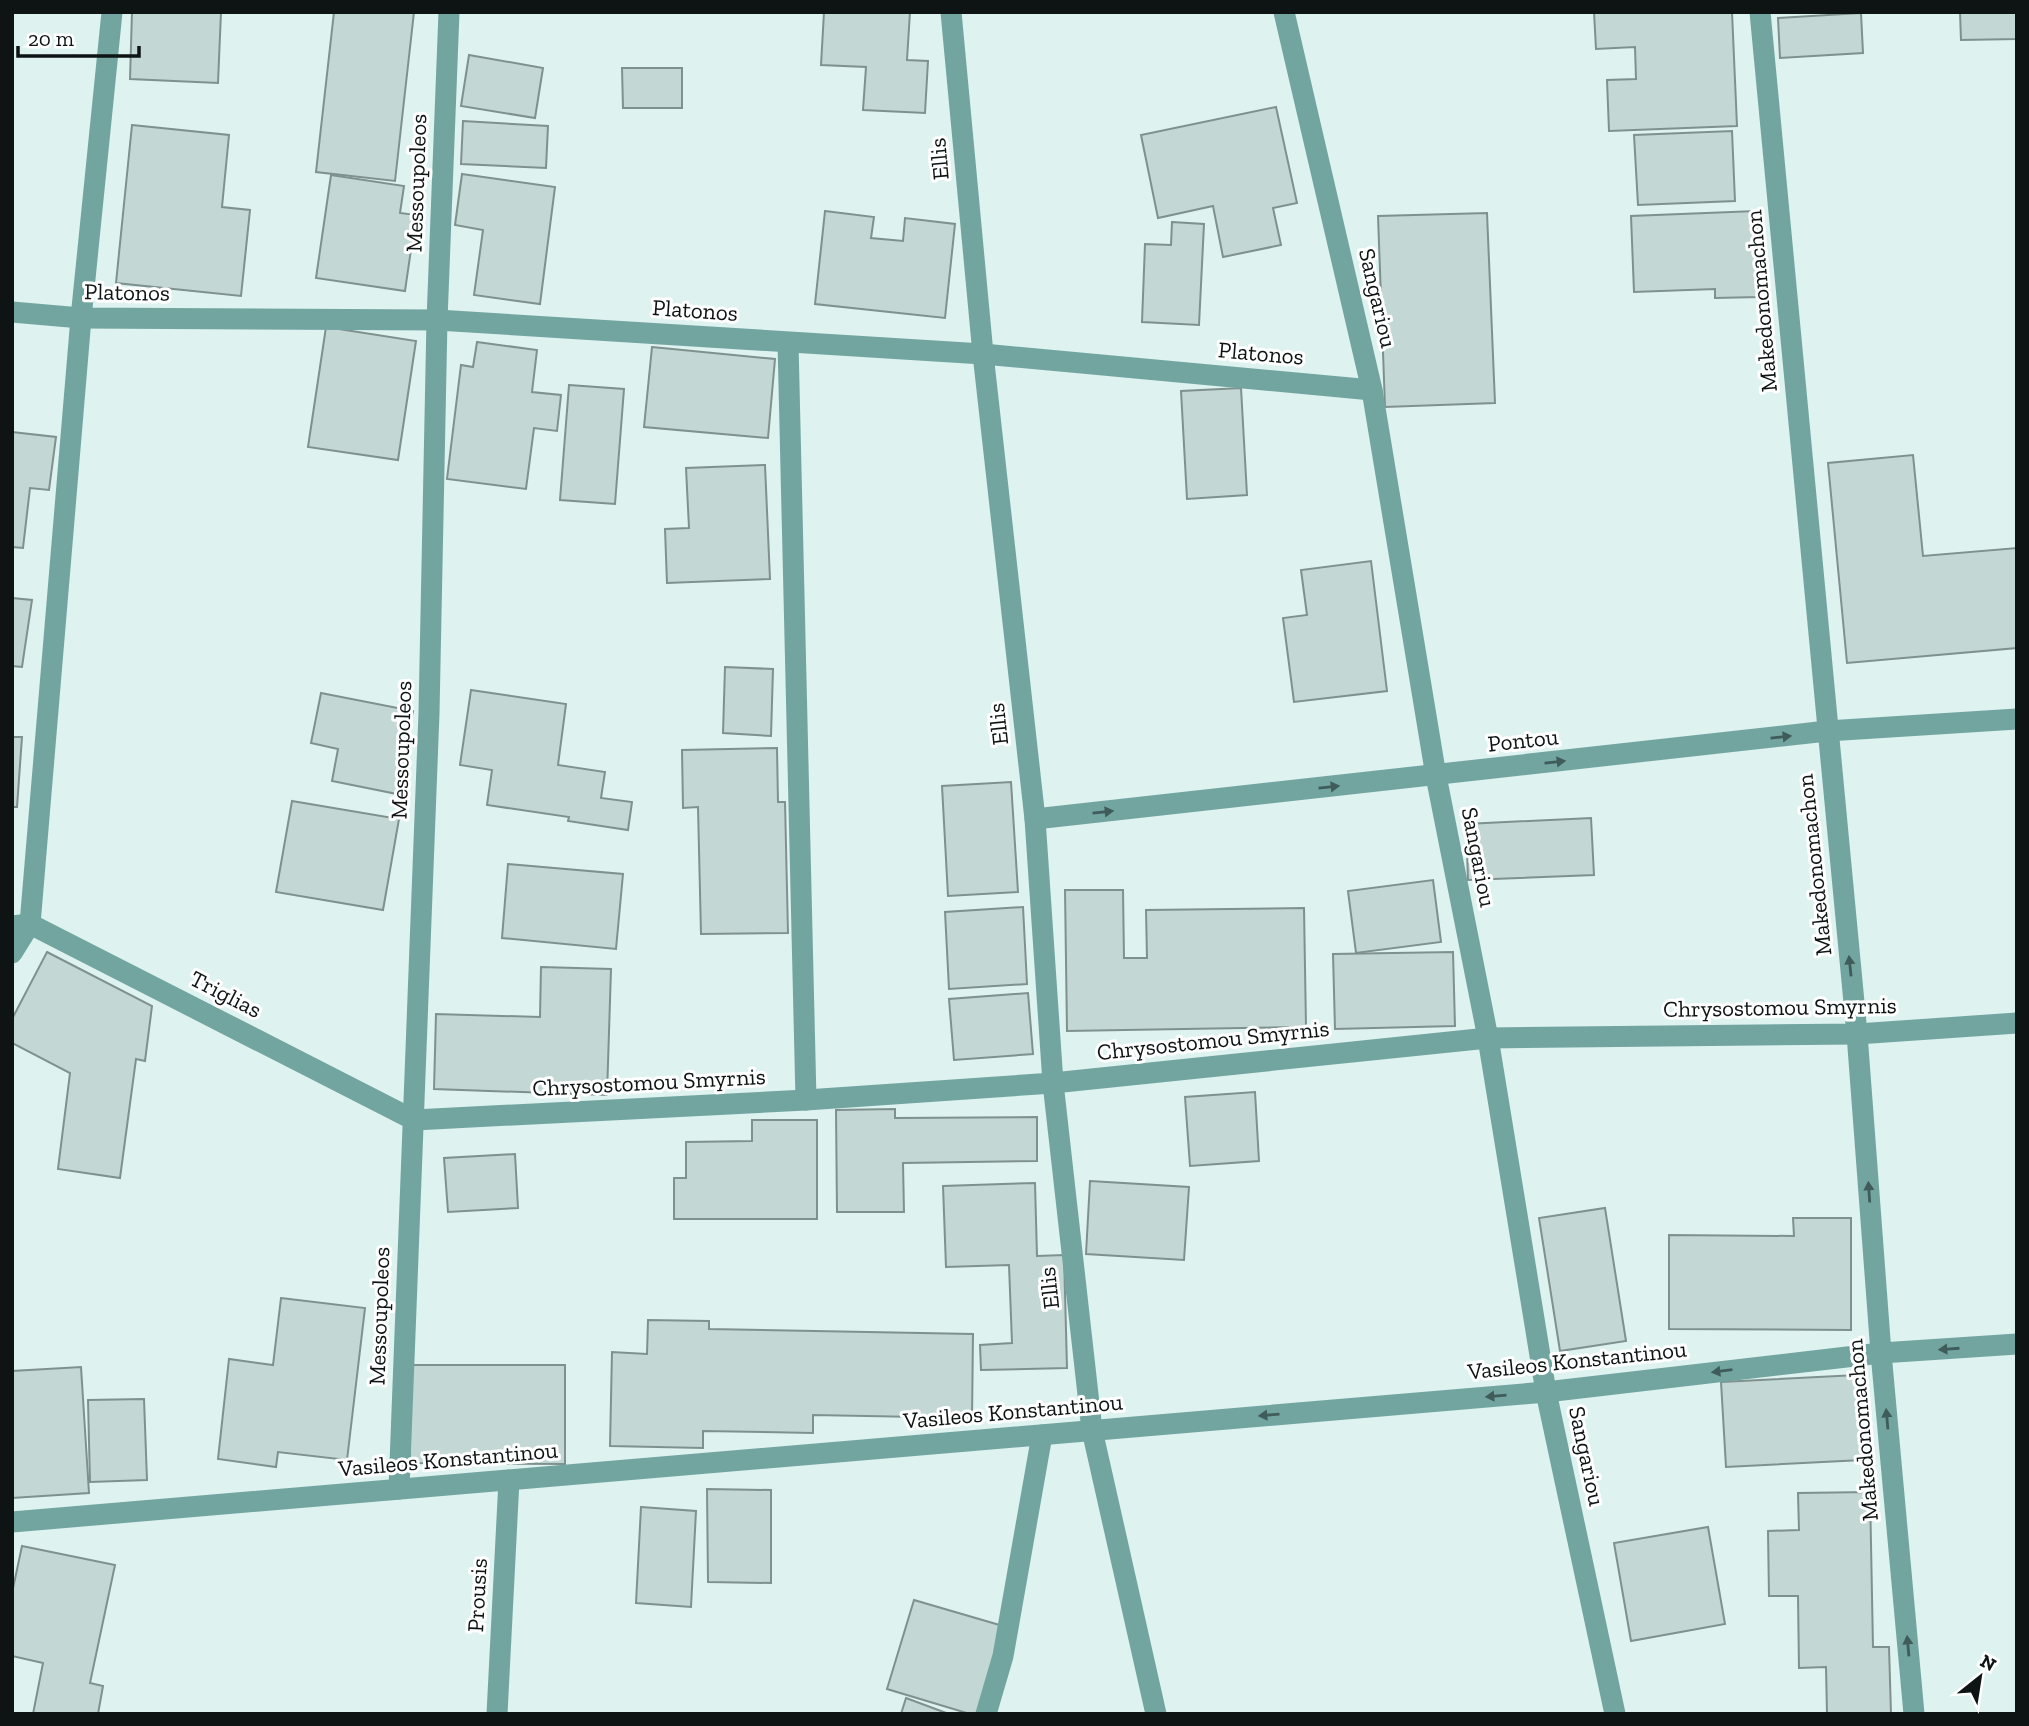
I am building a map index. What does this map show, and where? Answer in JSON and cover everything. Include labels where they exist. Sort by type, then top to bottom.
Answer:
[{"type":"street","points":[[12,953],[21,925],[112,12]]},
{"type":"street","name":"Messoupoleos","points":[[398,1489],[429,713],[437,320],[449,12]]},
{"type":"street","name":"Ellis","points":[[951,12],[983,354],[1035,819],[1053,1083],[1092,1430],[1156,1714]]},
{"type":"street","name":"Sangariou","points":[[1284,12],[1372,390],[1436,776],[1488,1038],[1546,1392],[1615,1714]]},
{"type":"street","name":"Makedonomachon","points":[[1760,12],[1857,1034],[1881,1353],[1914,1714]]},
{"type":"street","name":"Platonos","points":[[12,312],[81,318],[437,320],[983,354],[1372,390]]},
{"type":"street","points":[[788,343],[806,1100]]},
{"type":"street","name":"Pontou","points":[[1035,819],[1827,732],[2017,719]]},
{"type":"street","name":"Triglias","points":[[21,925],[414,1120]]},
{"type":"street","name":"Chrysostomou Smyrnis","points":[[414,1120],[806,1100],[1053,1083],[1488,1038],[1857,1034],[2017,1023]]},
{"type":"street","name":"Vasileos Konstantinou","points":[[12,1522],[1546,1392],[1881,1353],[2017,1344]]},
{"type":"street","points":[[986,1714],[1003,1656],[1042,1435]]},
{"type":"street","name":"Prousis","points":[[497,1714],[509,1480]]},
{"type":"building","points":[[132,12],[221,12],[218,83],[130,79]]},
{"type":"building","points":[[334,12],[414,12],[395,181],[316,172]]},
{"type":"building","points":[[824,12],[910,12],[907,60],[928,61],[925,113],[863,110],[866,67],[821,65]]},
{"type":"building","points":[[1594,12],[1732,12],[1737,126],[1609,131],[1607,80],[1636,79],[1635,47],[1596,49]]},
{"type":"building","points":[[1960,12],[2017,12],[2017,39],[1961,40]]},
{"type":"building","points":[[1861,13],[1863,53],[1780,58],[1778,18]]},
{"type":"building","points":[[469,55],[543,68],[535,118],[461,106]]},
{"type":"building","points":[[622,68],[682,68],[682,108],[623,108]]},
{"type":"building","points":[[1276,107],[1297,203],[1273,208],[1281,245],[1223,257],[1213,206],[1158,218],[1141,135]]},
{"type":"building","points":[[463,121],[548,126],[546,168],[461,164]]},
{"type":"building","points":[[132,125],[229,135],[222,207],[250,210],[241,296],[116,283]]},
{"type":"building","points":[[1732,131],[1735,201],[1638,205],[1634,135]]},
{"type":"building","points":[[462,174],[555,187],[540,304],[474,295],[483,230],[455,225]]},
{"type":"building","points":[[331,175],[404,186],[400,213],[416,215],[405,291],[316,278]]},
{"type":"building","points":[[825,211],[874,217],[871,238],[903,241],[905,218],[955,224],[945,318],[815,304]]},
{"type":"building","points":[[1756,211],[1759,297],[1715,298],[1715,289],[1634,292],[1631,216]]},
{"type":"building","points":[[1487,213],[1495,403],[1385,407],[1378,216]]},
{"type":"building","points":[[1172,222],[1204,224],[1199,325],[1142,322],[1145,244],[1171,245]]},
{"type":"building","points":[[326,327],[416,341],[398,460],[308,447]]},
{"type":"building","points":[[477,342],[537,350],[532,392],[561,395],[557,431],[534,428],[526,489],[447,479],[461,365],[473,367]]},
{"type":"building","points":[[652,347],[775,359],[768,438],[644,427]]},
{"type":"building","points":[[569,385],[624,389],[615,504],[560,500]]},
{"type":"building","points":[[1241,388],[1247,495],[1187,499],[1181,391]]},
{"type":"building","points":[[12,432],[56,437],[49,490],[30,488],[23,548],[12,547]]},
{"type":"building","points":[[1913,455],[1923,556],[2017,548],[2017,648],[1847,663],[1828,463]]},
{"type":"building","points":[[765,465],[770,579],[667,583],[665,529],[689,528],[686,468]]},
{"type":"building","points":[[1371,561],[1387,691],[1294,702],[1283,618],[1307,615],[1301,570]]},
{"type":"building","points":[[12,598],[32,600],[22,667],[12,666]]},
{"type":"building","points":[[725,667],[773,669],[771,736],[723,733]]},
{"type":"building","points":[[471,690],[566,704],[558,765],[605,772],[601,798],[632,802],[628,830],[568,821],[569,817],[487,805],[492,770],[460,765]]},
{"type":"building","points":[[321,693],[413,711],[397,794],[332,781],[338,749],[311,743]]},
{"type":"building","points":[[12,737],[22,737],[17,807],[12,807]]},
{"type":"building","points":[[777,748],[778,802],[785,802],[788,933],[701,934],[698,807],[683,808],[682,750]]},
{"type":"building","points":[[1011,782],[1018,892],[948,896],[942,786]]},
{"type":"building","points":[[292,801],[399,819],[383,910],[276,892]]},
{"type":"building","points":[[1591,818],[1594,875],[1468,880],[1466,824]]},
{"type":"building","points":[[508,864],[623,874],[616,949],[502,938]]},
{"type":"building","points":[[1433,880],[1441,942],[1356,953],[1348,891]]},
{"type":"building","points":[[1065,890],[1123,890],[1124,958],[1147,958],[1146,910],[1304,908],[1306,1027],[1067,1031]]},
{"type":"building","points":[[1023,907],[1027,984],[949,989],[945,912]]},
{"type":"building","points":[[47,952],[152,1006],[145,1061],[136,1059],[120,1178],[58,1169],[70,1073],[12,1043],[12,1019]]},
{"type":"building","points":[[1453,952],[1455,1026],[1335,1029],[1333,954]]},
{"type":"building","points":[[541,967],[611,969],[607,1095],[434,1089],[436,1014],[540,1017]]},
{"type":"building","points":[[1028,993],[1033,1054],[954,1060],[949,999]]},
{"type":"building","points":[[1255,1092],[1259,1161],[1190,1166],[1185,1097]]},
{"type":"building","points":[[895,1109],[895,1118],[1037,1117],[1037,1161],[903,1163],[904,1212],[837,1212],[836,1110]]},
{"type":"building","points":[[752,1120],[817,1120],[817,1219],[674,1219],[674,1178],[686,1178],[686,1142],[752,1141]]},
{"type":"building","points":[[515,1154],[518,1208],[448,1212],[444,1158]]},
{"type":"building","points":[[1090,1181],[1189,1187],[1184,1260],[1086,1254]]},
{"type":"building","points":[[1035,1183],[1037,1256],[1064,1255],[1067,1368],[981,1370],[980,1345],[1012,1343],[1009,1265],[946,1267],[943,1186]]},
{"type":"building","points":[[1605,1208],[1626,1341],[1560,1351],[1539,1218]]},
{"type":"building","points":[[1793,1218],[1851,1218],[1851,1330],[1669,1329],[1669,1235],[1794,1236]]},
{"type":"building","points":[[281,1298],[365,1308],[347,1460],[278,1452],[276,1467],[218,1459],[229,1359],[273,1365]]},
{"type":"building","points":[[648,1320],[709,1321],[709,1329],[973,1334],[972,1418],[813,1415],[813,1433],[703,1431],[703,1448],[610,1446],[612,1352],[647,1354]]},
{"type":"building","points":[[409,1365],[565,1365],[565,1464],[410,1463]]},
{"type":"building","points":[[81,1367],[89,1493],[12,1498],[12,1371]]},
{"type":"building","points":[[1857,1375],[1862,1460],[1726,1467],[1721,1382]]},
{"type":"building","points":[[144,1399],[147,1480],[90,1482],[88,1400]]},
{"type":"building","points":[[707,1489],[771,1490],[771,1583],[708,1582]]},
{"type":"building","points":[[1870,1492],[1873,1647],[1889,1647],[1891,1714],[1827,1714],[1826,1667],[1799,1668],[1798,1596],[1769,1596],[1768,1531],[1799,1530],[1798,1493]]},
{"type":"building","points":[[641,1507],[696,1511],[691,1607],[636,1603]]},
{"type":"building","points":[[1708,1527],[1725,1624],[1631,1641],[1614,1543]]},
{"type":"building","points":[[22,1546],[115,1565],[90,1683],[103,1686],[98,1714],[33,1714],[43,1663],[12,1656],[12,1593]]},
{"type":"building","points":[[914,1600],[1003,1626],[978,1714],[970,1714],[887,1689]]},
{"type":"building","points":[[906,1698],[949,1714],[901,1714]]}]
